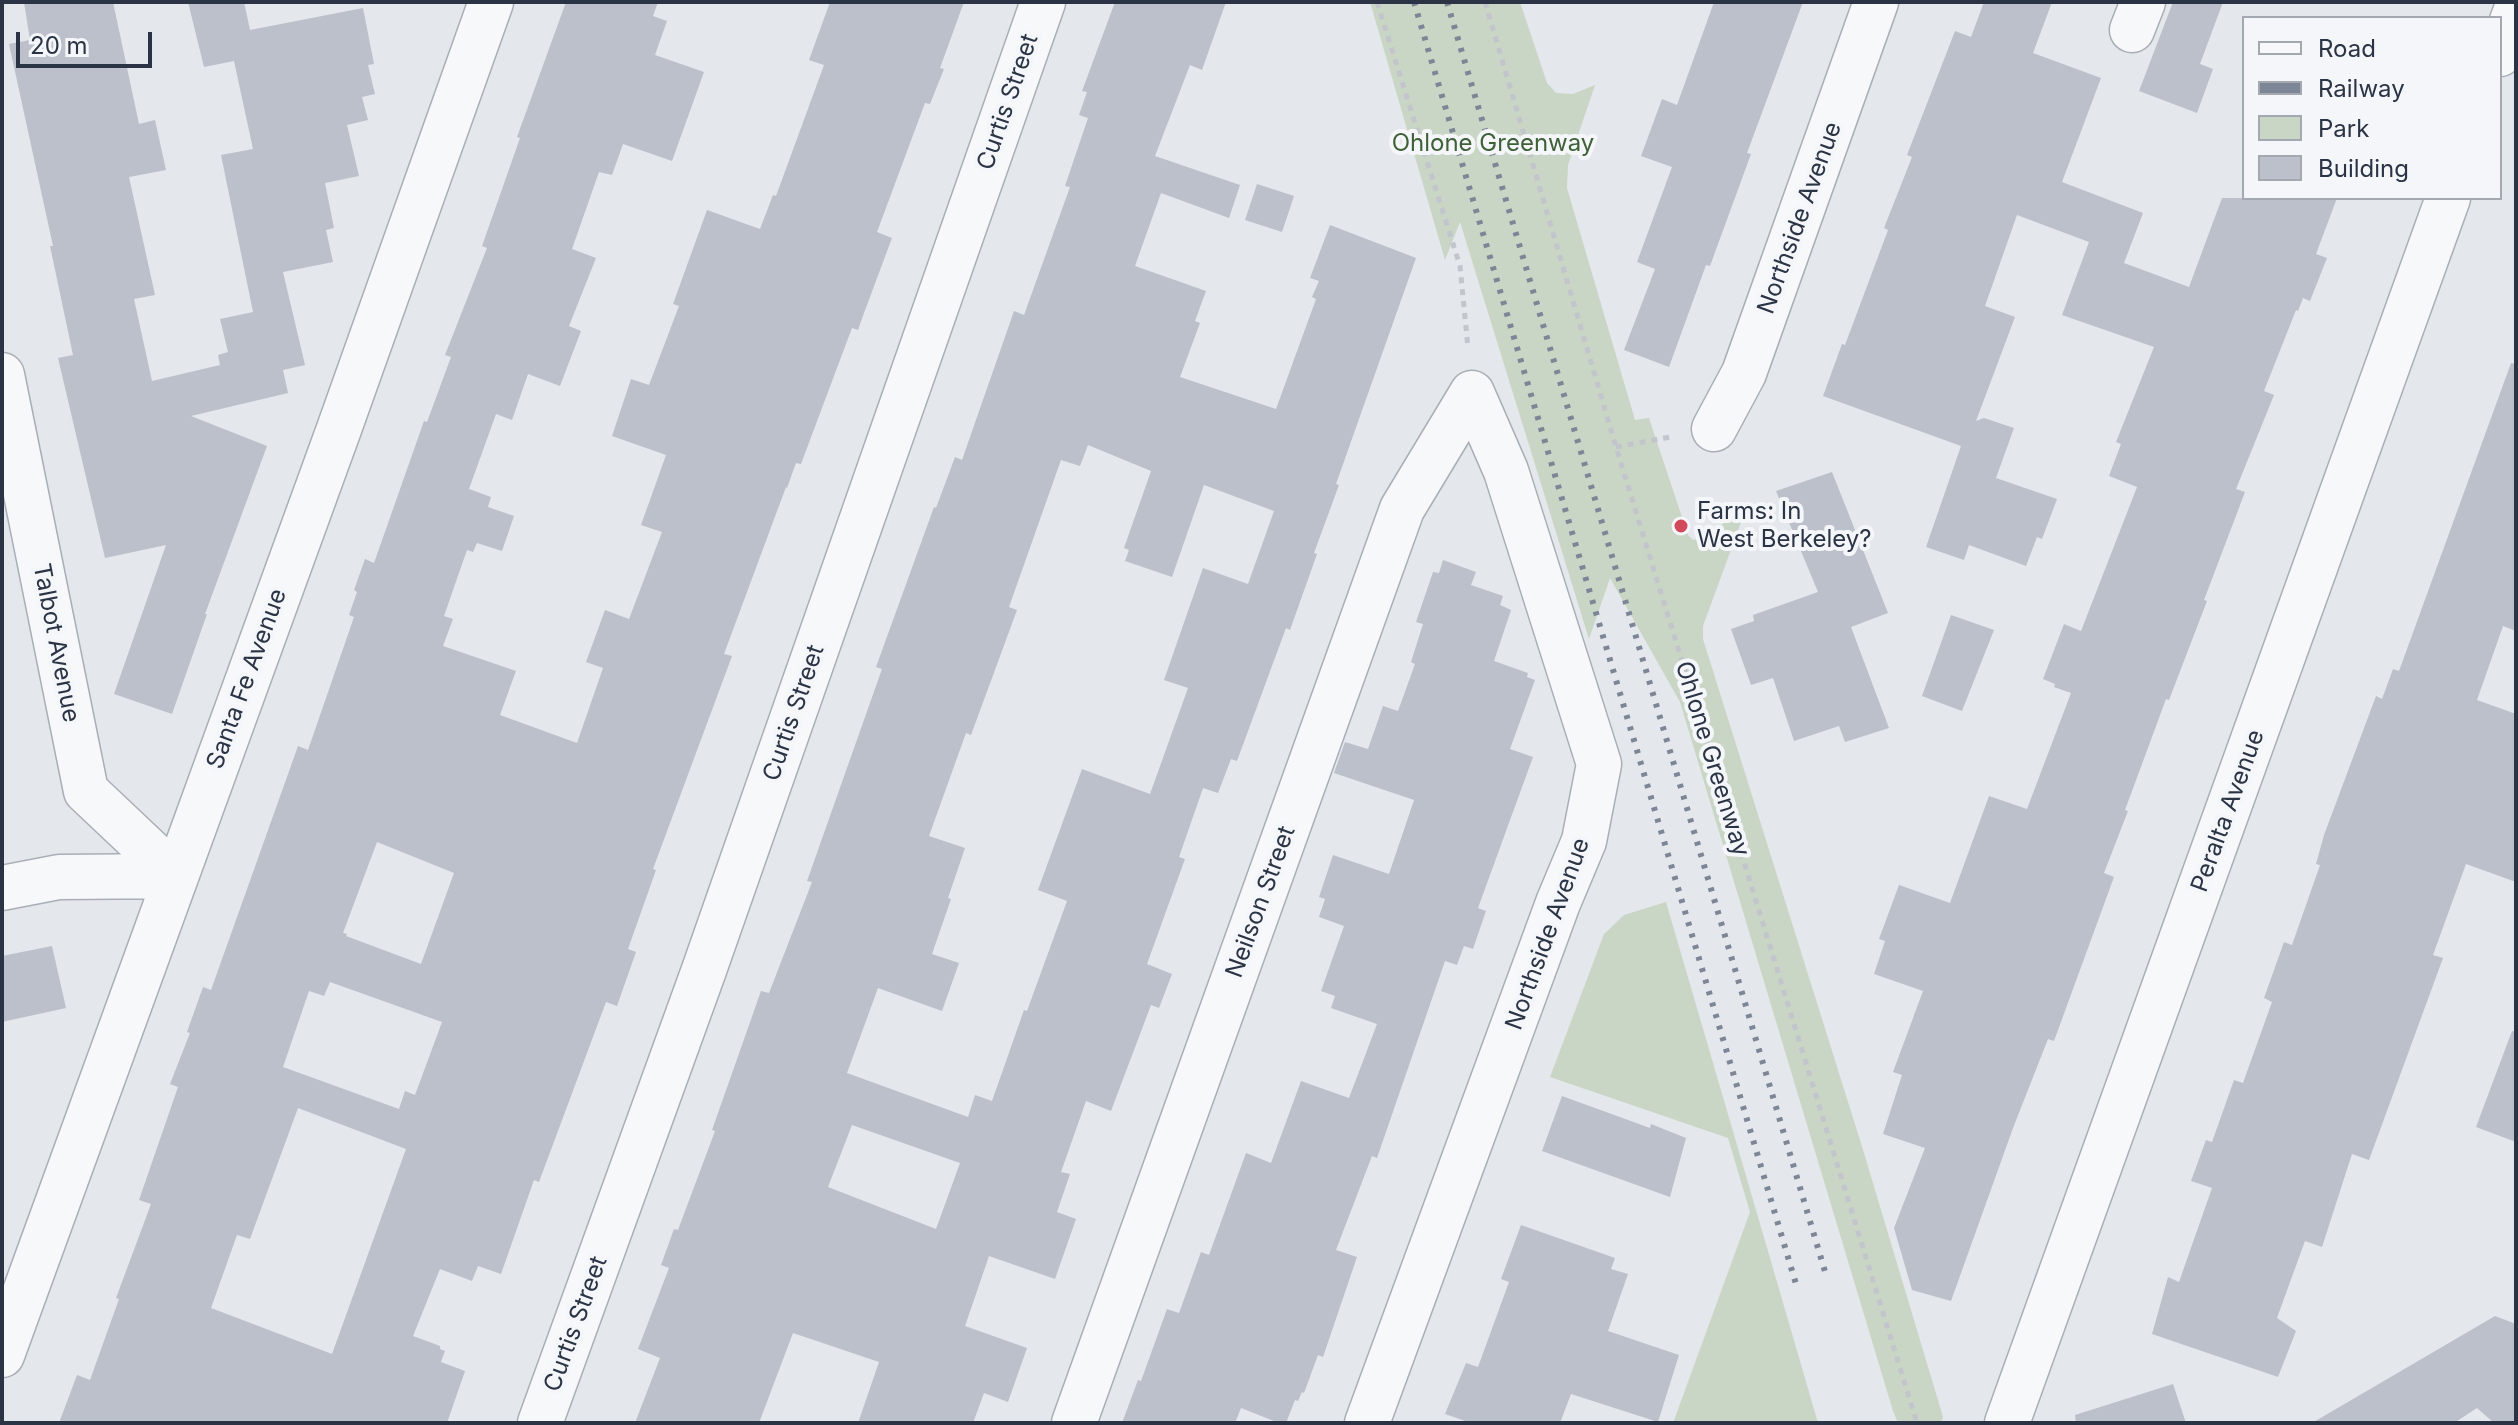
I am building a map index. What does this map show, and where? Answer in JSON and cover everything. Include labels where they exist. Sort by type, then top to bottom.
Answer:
[{"type":"street","name":"Santa Fe Avenue","points":[[2,1355],[491,2]]},
{"type":"street","name":"Curtis Street","points":[[540,1423],[709,955],[1043,2]]},
{"type":"street","name":"Northside Avenue","points":[[1714,429],[1744,373],[1876,2]]},
{"type":"street","points":[[2502,48],[2516,10]]},
{"type":"street","name":"Peralta Avenue","points":[[2007,1423],[2447,200]]},
{"type":"street","name":"Talbot Avenue","points":[[2,375],[86,791],[176,876]]},
{"type":"street","name":"Neilson Street","points":[[1074,1423],[1402,509],[1472,393]]},
{"type":"street","name":"Northside Avenue","points":[[1367,1423],[1558,903],[1584,841],[1599,764],[1506,471],[1472,393]]},
{"type":"street","points":[[2,888],[59,877],[176,876]]},
{"type":"path","points":[[1377,2],[1460,266],[1472,393]]},
{"type":"path","name":"Ohlone Greenway","points":[[1486,2],[1616,447],[1917,1423]]},
{"type":"path","points":[[1616,447],[1714,429]]},
{"type":"green space","name":"Ohlone Greenway","points":[[1370,2],[1520,2],[1547,83],[1556,93],[1573,94],[1595,85],[1568,165],[1567,188],[1635,420],[1649,418],[1688,535],[1693,540],[1704,538],[1747,506],[1703,626],[1703,639],[1864,1153],[1943,1417],[1941,1423],[1898,1423],[1893,1411],[1680,702],[1610,578],[1589,639],[1460,222],[1445,260]]},
{"type":"green space","points":[[1666,902],[1818,1423],[1673,1423],[1750,1212],[1728,1138],[1550,1077],[1604,934],[1624,915]]},
{"type":"building","points":[[24,2],[113,2],[139,124],[155,120],[166,170],[129,177],[155,295],[134,299],[152,381],[220,365],[218,355],[228,352],[220,319],[253,312],[221,155],[253,149],[234,61],[204,67],[188,2],[244,2],[250,30],[363,8],[374,64],[368,65],[375,94],[362,97],[368,120],[347,125],[359,176],[325,183],[334,228],[326,230],[333,262],[283,272],[305,365],[283,370],[288,393],[191,416],[267,446],[172,714],[114,694],[166,545],[105,558],[58,358],[73,355],[9,44],[30,40]]},
{"type":"building","points":[[566,2],[658,2],[653,16],[667,21],[655,55],[704,72],[672,161],[623,144],[612,175],[599,172],[572,249],[596,258],[569,326],[581,331],[560,386],[528,374],[512,420],[496,414],[469,489],[491,497],[488,507],[514,516],[502,551],[477,543],[473,552],[467,550],[444,616],[453,619],[443,646],[516,671],[500,715],[577,743],[603,668],[586,662],[605,610],[629,619],[662,532],[641,525],[666,455],[612,436],[631,379],[649,385],[679,306],[673,304],[707,210],[760,229],[773,195],[776,196],[824,65],[809,60],[830,2],[964,2],[940,68],[944,69],[930,104],[925,103],[877,232],[892,238],[858,330],[852,328],[801,464],[796,463],[786,487],[724,654],[732,656],[653,869],[656,870],[628,949],[636,952],[617,1006],[606,1002],[539,1182],[534,1180],[501,1274],[478,1266],[472,1281],[440,1269],[413,1336],[440,1346],[445,1351],[441,1362],[465,1371],[447,1423],[59,1423],[77,1375],[90,1380],[119,1299],[116,1298],[151,1204],[139,1200],[178,1087],[170,1084],[190,1033],[187,1032],[203,987],[211,990],[298,746],[308,750],[354,617],[349,615],[365,559],[374,563],[424,421],[427,422],[451,357],[445,355],[487,248],[482,246],[520,138],[517,137]],"holes":[[[377,842],[454,873],[421,964],[343,933]],[[330,982],[442,1022],[415,1095],[405,1091],[399,1109],[283,1067],[309,991],[324,996]],[[298,1108],[406,1149],[332,1354],[211,1308],[237,1235],[250,1239]]]},
{"type":"building","points":[[1115,2],[1226,2],[1202,70],[1190,65],[1155,156],[1240,185],[1229,218],[1161,193],[1135,266],[1206,291],[1195,321],[1200,323],[1180,377],[1276,409],[1316,299],[1312,297],[1319,281],[1310,278],[1330,225],[1416,258],[1336,484],[1339,485],[1314,553],[1317,554],[1237,761],[1231,759],[1218,793],[1203,788],[1179,857],[1185,859],[1147,964],[1172,974],[1159,1008],[1151,1005],[1111,1111],[1086,1101],[1061,1172],[1070,1174],[1057,1212],[1076,1219],[1055,1279],[989,1256],[965,1326],[1027,1348],[1008,1402],[984,1393],[973,1423],[858,1423],[879,1362],[793,1333],[759,1423],[635,1423],[660,1358],[638,1349],[669,1268],[661,1265],[674,1229],[678,1230],[715,1131],[712,1130],[761,991],[769,993],[812,882],[807,881],[882,669],[876,667],[934,507],[955,457],[962,460],[1014,311],[1024,315],[1070,187],[1065,186],[1088,118],[1079,115],[1087,92],[1082,91]],"holes":[[[1088,445],[1151,471],[1124,548],[1129,550],[1125,561],[1172,577],[1204,485],[1274,511],[1248,584],[1203,568],[1164,680],[1188,688],[1150,794],[1082,769],[1038,890],[1067,901],[992,1101],[975,1095],[968,1117],[847,1073],[878,988],[942,1011],[959,963],[932,954],[965,848],[929,836],[966,733],[971,735],[1017,610],[1009,607],[1061,460],[1080,466]],[[852,1125],[960,1163],[936,1229],[828,1187]]]},
{"type":"building","points":[[1714,2],[1803,2],[1747,153],[1751,154],[1710,266],[1706,265],[1669,367],[1624,350],[1655,269],[1637,262],[1672,167],[1641,156],[1662,99],[1677,105]]},
{"type":"building","points":[[1984,2],[2052,2],[2033,53],[2101,78],[2062,182],[2143,213],[2124,263],[2189,287],[2222,198],[2336,200],[2316,254],[2327,258],[2310,301],[2303,298],[2296,310],[2264,391],[2274,395],[2236,489],[2245,492],[2104,873],[2114,877],[2054,1041],[2048,1039],[2013,1128],[1951,1301],[1912,1290],[1894,1228],[1925,1148],[1883,1134],[1902,1075],[1893,1072],[1923,991],[1874,974],[1885,941],[1879,939],[1899,885],[1950,903],[1989,796],[2027,809],[2071,693],[2043,679],[2064,624],[2081,631],[2137,487],[2109,476],[2121,444],[2116,442],[2154,347],[2062,315],[2089,242],[2017,215],[1985,306],[2015,317],[1976,421],[1984,418],[2014,428],[1996,478],[2057,499],[2042,539],[2037,537],[2026,566],[1969,545],[1964,560],[1926,547],[1961,446],[1823,396],[1888,230],[1884,228],[1912,157],[1907,155],[1955,31],[1971,37]]},
{"type":"building","points":[[2173,2],[2223,2],[2200,64],[2213,69],[2197,113],[2139,91]]},
{"type":"building","points":[[1257,184],[1294,196],[1282,232],[1245,220]]},
{"type":"building","points":[[2511,363],[2516,364],[2516,631],[2503,626],[2477,700],[2516,714],[2516,882],[2466,864],[2433,955],[2443,958],[2369,1160],[2352,1154],[2322,1247],[2305,1241],[2277,1318],[2296,1331],[2278,1377],[2152,1334],[2168,1277],[2179,1282],[2212,1188],[2191,1181],[2206,1140],[2212,1142],[2234,1080],[2243,1083],[2272,1002],[2264,998],[2284,942],[2292,945],[2320,865],[2316,864],[2324,835],[2376,696],[2382,699],[2393,669],[2399,671]]},
{"type":"building","points":[[1832,472],[1888,613],[1851,627],[1889,728],[1845,742],[1839,726],[1794,741],[1773,678],[1751,685],[1731,629],[1754,621],[1753,615],[1818,592],[1776,491]]},
{"type":"building","points":[[1443,560],[1476,572],[1471,585],[1503,596],[1500,605],[1511,610],[1494,661],[1528,673],[1527,677],[1535,680],[1510,749],[1533,757],[1478,908],[1486,911],[1473,949],[1464,946],[1457,965],[1445,961],[1377,1158],[1372,1156],[1336,1250],[1357,1257],[1323,1357],[1318,1355],[1304,1393],[1298,1401],[1295,1400],[1286,1423],[1241,1408],[1235,1423],[1122,1423],[1167,1309],[1179,1313],[1201,1252],[1209,1255],[1246,1153],[1271,1163],[1301,1081],[1349,1098],[1377,1024],[1331,1008],[1335,996],[1321,991],[1344,926],[1319,917],[1325,899],[1319,897],[1333,855],[1389,874],[1414,800],[1334,773],[1345,742],[1368,749],[1383,706],[1398,711],[1415,664],[1411,662],[1423,624],[1416,622],[1433,572],[1439,573]]},
{"type":"building","points":[[1951,615],[1994,630],[1962,711],[1922,696]]},
{"type":"building","points":[[52,946],[66,1008],[2,1022],[2,956]]},
{"type":"building","points":[[2512,1031],[2516,1032],[2516,1142],[2476,1127]]},
{"type":"building","points":[[1562,1096],[1686,1138],[1670,1197],[1542,1151]]},
{"type":"building","points":[[1521,1225],[1615,1258],[1611,1269],[1628,1274],[1608,1331],[1679,1355],[1658,1422],[1571,1394],[1560,1423],[1471,1423],[1445,1414],[1466,1363],[1478,1367],[1509,1282],[1501,1279]]},
{"type":"building","points":[[2495,1316],[2516,1324],[2516,1423],[2494,1423],[2477,1408],[2454,1423],[2312,1423]]},
{"type":"building","points":[[2173,1384],[2186,1423],[2076,1423],[2075,1415]]},
{"type":"railway","points":[[1414,2],[1796,1284]]},
{"type":"railway","points":[[1447,2],[1826,1275]]},
{"type":"place","name":"Farms: In West Berkeley?","points":[[1681,526]]}]
